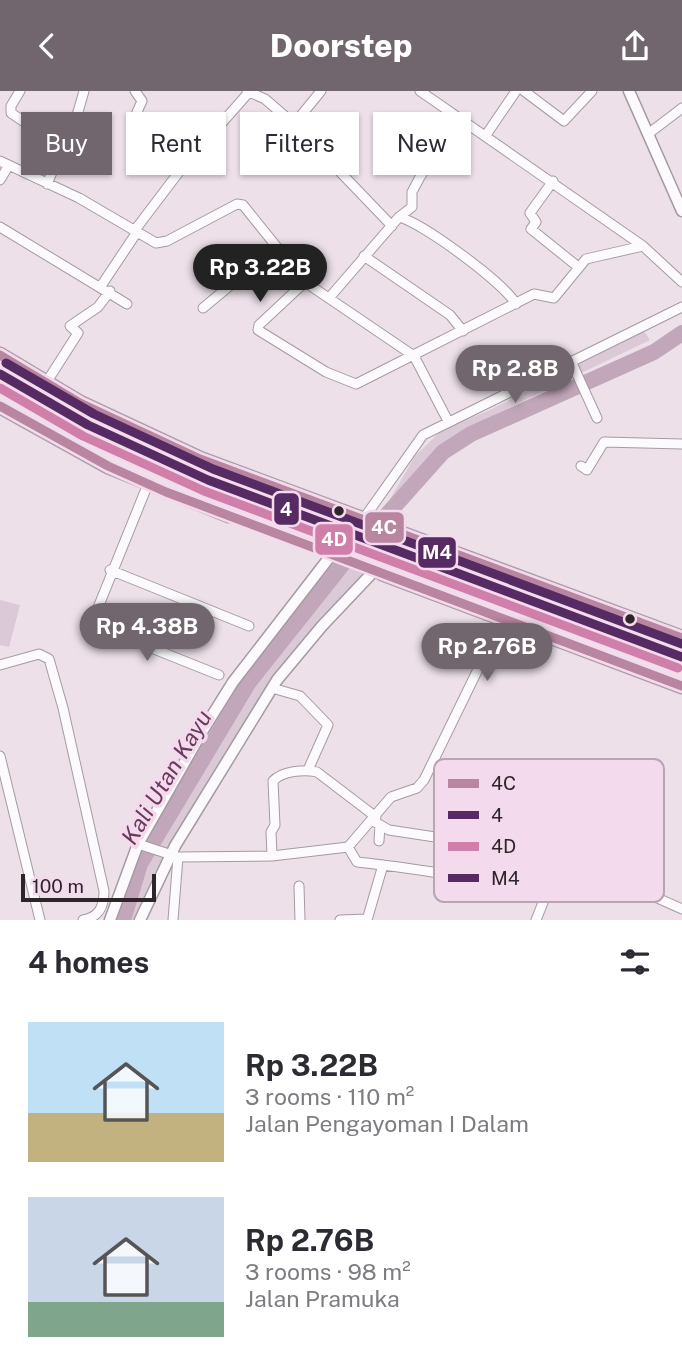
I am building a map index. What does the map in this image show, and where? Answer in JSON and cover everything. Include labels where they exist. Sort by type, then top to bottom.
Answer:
[{"type":"main road","points":[[0,355],[130,429],[382,534],[610,617],[682,638]]},
{"type":"main road","points":[[0,366],[107,428],[206,473],[363,525]]},
{"type":"main road","points":[[0,393],[150,479]]},
{"type":"main road","points":[[0,406],[108,466],[150,479],[336,552],[682,673]]},
{"type":"main road","points":[[107,428],[130,429]]},
{"type":"main road","points":[[356,558],[375,570],[410,578],[503,618],[682,687]]},
{"type":"main road","points":[[610,617],[682,650]]},
{"type":"street","points":[[76,112],[83,91]]},
{"type":"street","points":[[135,91],[142,101],[137,112]]},
{"type":"street","points":[[226,118],[249,91],[265,99],[280,112]]},
{"type":"street","points":[[304,112],[321,91]]},
{"type":"street","points":[[420,91],[448,112]]},
{"type":"street","points":[[485,135],[516,91]]},
{"type":"street","points":[[524,91],[564,121],[592,91]]},
{"type":"street","points":[[629,91],[682,211]]},
{"type":"street","points":[[16,92],[11,113],[21,120]]},
{"type":"street","points":[[648,134],[682,108]]},
{"type":"street","points":[[471,127],[553,181],[643,246],[682,282]]},
{"type":"street","points":[[0,180],[4,163],[156,243],[162,243],[237,204],[243,205],[305,282],[414,356],[448,421]]},
{"type":"street","points":[[47,184],[51,175]]},
{"type":"street","points":[[46,383],[78,333],[70,326],[98,307],[105,288],[136,231],[180,175]]},
{"type":"street","points":[[343,175],[392,226]]},
{"type":"street","points":[[329,298],[364,256],[412,207],[412,192],[421,175]]},
{"type":"street","points":[[553,181],[530,213],[536,222],[531,229],[577,266]]},
{"type":"street","points":[[400,217],[472,262],[498,283],[516,304]]},
{"type":"street","points":[[0,227],[105,288],[127,304]]},
{"type":"street","points":[[305,282],[259,325],[262,333],[326,372],[352,383],[359,383],[534,294],[554,298],[577,266],[586,259],[643,246]]},
{"type":"street","points":[[203,308],[275,248]]},
{"type":"street","points":[[364,256],[450,315],[463,331]]},
{"type":"street","points":[[363,525],[423,435],[682,307]]},
{"type":"street","points":[[570,361],[597,418]]},
{"type":"street","points":[[581,466],[587,470],[604,442],[682,444]]},
{"type":"street","points":[[150,479],[110,570],[93,620],[97,629],[219,675]]},
{"type":"street","points":[[110,920],[139,844],[233,682],[336,552]]},
{"type":"street","points":[[110,570],[249,626]]},
{"type":"street","points":[[140,920],[171,860],[272,688],[322,626],[375,570]]},
{"type":"street","points":[[434,759],[503,618]]},
{"type":"street","points":[[0,665],[38,654],[49,659],[63,708],[104,891],[101,909],[93,918],[83,920]]},
{"type":"street","points":[[272,688],[300,696],[328,725],[308,770]]},
{"type":"street","points":[[0,756],[40,920]]},
{"type":"street","points":[[139,844],[171,860],[272,856],[348,847],[376,821],[391,797],[416,788],[424,780],[434,759]]},
{"type":"street","points":[[272,856],[271,832],[275,825],[274,779],[308,770],[317,772],[389,830],[434,837]]},
{"type":"street","points":[[376,821],[379,841]]},
{"type":"street","points":[[348,847],[356,862],[434,874]]},
{"type":"street","points":[[171,860],[173,920]]},
{"type":"street","points":[[340,920],[367,920],[383,865]]},
{"type":"street","points":[[299,886],[300,920]]},
{"type":"street","points":[[664,901],[682,909]]},
{"type":"street","points":[[536,920],[542,902]]},
{"type":"shaded area","points":[[644,331],[650,340],[471,426],[446,441],[392,505],[386,506],[415,456],[443,429],[488,411]]},
{"type":"shaded area","points":[[332,556],[362,565],[365,556],[375,570],[289,666],[214,782],[141,920],[111,920],[139,842],[233,681]]},
{"type":"shaded area","points":[[0,600],[20,605],[9,647],[0,645]]},
{"type":"waterway","name":"Kali Utan Kayu","points":[[123,920],[140,864],[249,682],[342,565],[443,452],[471,434],[654,352],[682,333]]},
{"type":"transit line","name":"4C","points":[[0,355],[80,403],[200,459],[682,638]]},
{"type":"transit line","name":"M4","points":[[6,363],[94,414],[213,469],[682,644]]},
{"type":"transit line","name":"4","points":[[0,374],[88,425],[208,480],[682,657]]},
{"type":"transit line","name":"4D","points":[[0,388],[83,436],[204,491],[678,668]]},
{"type":"transit line","name":"4C","points":[[0,406],[108,466],[166,492],[682,686]]}]
